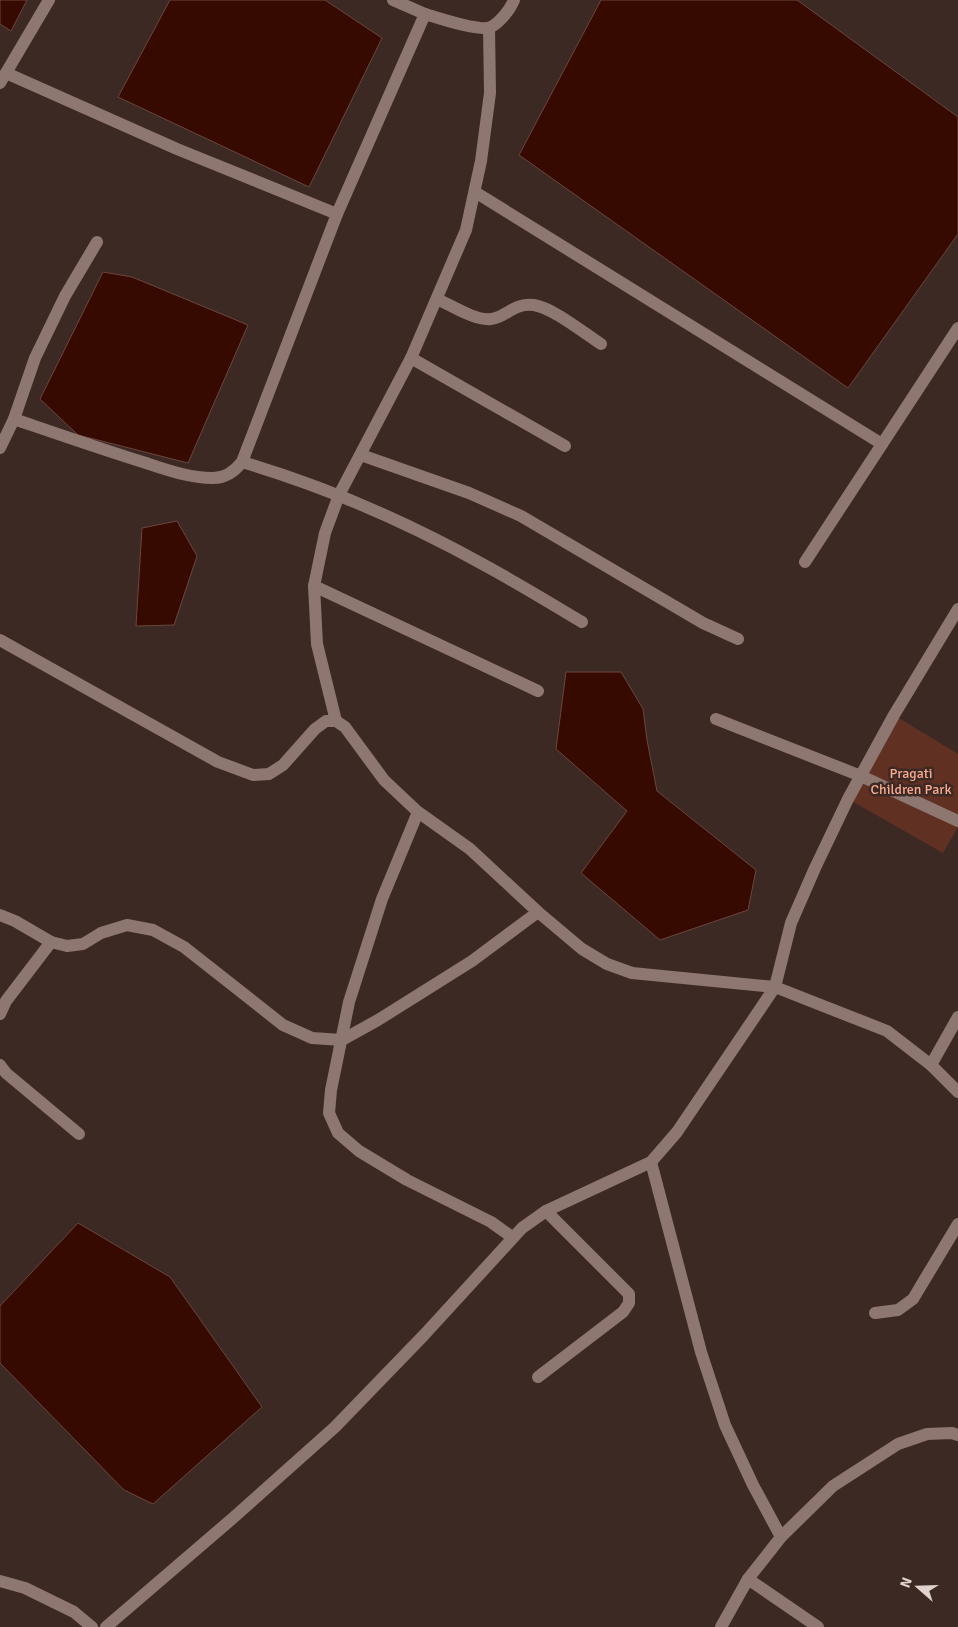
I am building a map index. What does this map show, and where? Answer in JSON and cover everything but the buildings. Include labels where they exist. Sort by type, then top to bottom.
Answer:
[{"type":"street","points":[[49,0],[3,78],[338,214]]},
{"type":"street","points":[[392,0],[425,14],[475,28],[489,28],[501,19],[514,0]]},
{"type":"street","points":[[14,418],[107,451],[182,474],[213,478],[226,475],[235,470],[242,462],[338,214],[425,14]]},
{"type":"street","points":[[336,721],[317,644],[314,586],[326,533],[339,495],[411,358],[466,230],[481,161],[490,94],[489,28]]},
{"type":"street","points":[[475,192],[882,444]]},
{"type":"street","points":[[0,448],[56,314],[97,242]]},
{"type":"street","points":[[437,299],[478,318],[492,320],[518,306],[533,305],[548,310],[601,344]]},
{"type":"street","points":[[805,562],[958,328]]},
{"type":"street","points":[[411,358],[565,446]]},
{"type":"street","points":[[361,455],[469,493],[521,516],[703,623],[738,640]]},
{"type":"street","points":[[242,462],[291,477],[394,519],[485,565],[582,622]]},
{"type":"street","points":[[314,586],[538,691]]},
{"type":"street","points":[[106,1627],[335,1427],[424,1335],[522,1228],[546,1211],[651,1162],[677,1132],[775,987],[791,923],[819,859],[894,715],[958,609]]},
{"type":"street","points":[[0,640],[218,762],[253,775],[269,774],[283,765],[315,729],[326,721],[336,721],[346,727],[384,780],[418,812],[470,849],[582,950],[607,964],[632,973],[775,987],[886,1031],[931,1064],[958,1092]]},
{"type":"street","points":[[716,719],[861,776],[958,821]]},
{"type":"street","points":[[418,812],[382,899],[349,1002],[331,1090],[329,1113],[338,1133],[358,1151],[407,1180],[484,1218],[512,1237]]},
{"type":"street","points":[[0,915],[15,921],[51,942],[67,946],[83,944],[101,933],[127,925],[153,930],[184,947],[283,1025],[312,1038],[342,1040],[378,1020],[472,961],[538,912]]},
{"type":"street","points":[[0,1014],[6,1001],[51,942]]},
{"type":"street","points":[[931,1064],[958,1017]]},
{"type":"street","points":[[0,1065],[6,1073],[79,1134]]},
{"type":"street","points":[[651,1162],[701,1352],[726,1425],[753,1485],[781,1537]]},
{"type":"street","points":[[538,1377],[623,1312],[629,1303],[629,1294],[546,1211]]},
{"type":"street","points":[[875,1313],[898,1310],[913,1299],[936,1264],[958,1224]]},
{"type":"street","points":[[722,1627],[748,1579],[781,1537],[833,1486],[898,1444],[927,1434],[952,1433],[958,1435]]},
{"type":"street","points":[[748,1579],[818,1627]]},
{"type":"street","points":[[0,1581],[25,1588],[74,1612],[92,1627]]},
{"type":"green space","name":"Pragati Children Park","points":[[894,715],[958,754],[958,827],[943,853],[848,799]]},
{"type":"shaded area","points":[[0,0],[27,0],[11,31],[0,24]]},
{"type":"shaded area","points":[[170,0],[325,0],[382,38],[309,187],[118,97]]},
{"type":"shaded area","points":[[601,0],[797,0],[958,117],[958,234],[848,388],[519,155]]},
{"type":"shaded area","points":[[103,272],[132,277],[248,325],[188,463],[78,435],[40,399]]},
{"type":"shaded area","points":[[177,521],[197,556],[174,625],[136,626],[142,528]]},
{"type":"shaded area","points":[[566,672],[621,672],[643,709],[657,791],[756,870],[748,910],[660,940],[581,873],[627,811],[556,749]]},
{"type":"shaded area","points":[[78,1223],[170,1277],[262,1407],[153,1504],[124,1490],[0,1363],[0,1306]]}]
